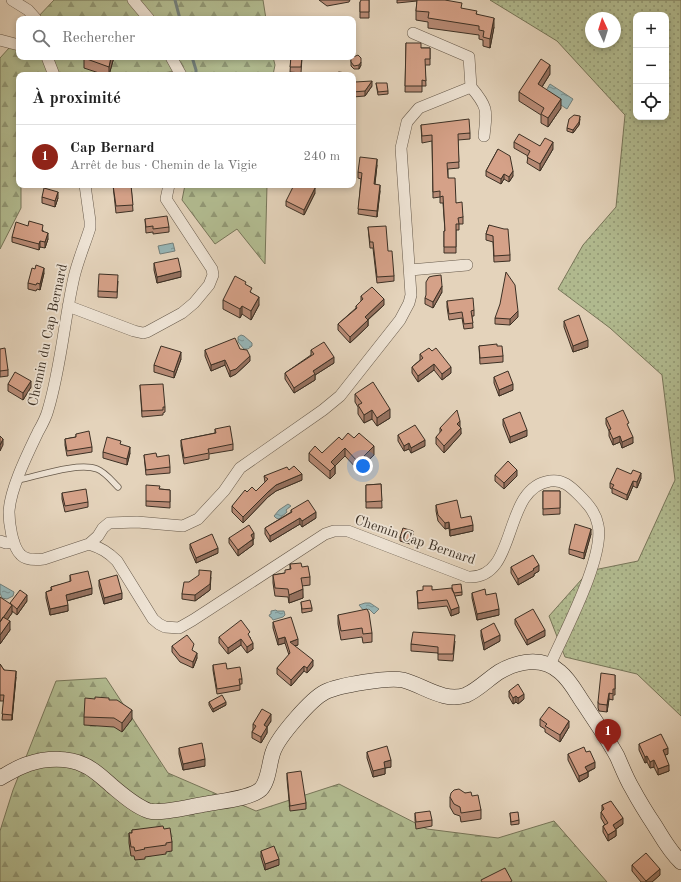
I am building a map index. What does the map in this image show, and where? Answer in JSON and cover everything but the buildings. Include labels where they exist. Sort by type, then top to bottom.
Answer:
[{"type":"street","points":[[12,0],[28,10],[33,16]]},
{"type":"street","points":[[133,0],[146,16]]},
{"type":"street","points":[[412,33],[469,57],[471,87],[483,101],[486,110],[484,136]]},
{"type":"street","points":[[0,40],[16,44]]},
{"type":"street","points":[[48,60],[53,72]]},
{"type":"street","points":[[173,60],[179,72]]},
{"type":"street","points":[[89,544],[109,523],[137,522],[183,526],[198,519],[224,491],[240,468],[323,410],[340,396],[406,312],[410,303],[410,270],[400,148],[407,122],[419,108],[471,87]]},
{"type":"street","name":"Chemin du Cap Bernard","points":[[86,188],[90,213],[90,228],[74,275],[58,369],[48,412],[24,462],[12,494],[9,511],[14,542],[20,555],[28,559],[44,559],[89,544]]},
{"type":"street","points":[[68,306],[143,333],[182,313],[194,303],[209,285],[213,275],[212,269],[166,199],[168,188]]},
{"type":"street","points":[[410,270],[467,266]]},
{"type":"street","name":"Chemin Cap Bernard","points":[[89,544],[101,548],[117,561],[153,619],[165,628],[179,628],[325,534],[334,530],[348,532],[468,577],[481,577],[491,569],[505,547],[521,503],[530,491],[543,483],[550,481],[564,483],[571,487],[587,503],[592,511],[598,524],[600,542],[584,589],[550,665]]},
{"type":"street","points":[[0,541],[6,543],[14,542]]},
{"type":"street","points":[[0,778],[28,764],[47,760],[70,759],[86,766],[142,808],[151,812],[191,807],[247,796],[260,790],[265,783],[273,751],[282,737],[313,700],[325,692],[339,687],[391,679],[406,681],[439,694],[456,697],[465,695],[475,690],[510,666],[537,661],[550,665],[561,672],[605,737],[632,788],[660,835],[672,854],[681,862]]},
{"type":"lane","points":[[17,480],[78,467],[88,467],[102,472],[118,487]]},
{"type":"green space","points":[[54,0],[263,0],[266,16],[39,16]]},
{"type":"green space","points":[[490,0],[681,0],[681,716],[637,674],[565,657],[549,616],[589,571],[638,561],[675,480],[662,375],[610,328],[558,289],[583,245],[616,207],[625,115],[557,41]]},
{"type":"green space","points":[[16,40],[16,60],[274,60],[275,65],[274,72],[16,72],[16,188],[21,188],[21,208],[0,249],[0,58]]},
{"type":"green space","points":[[184,188],[267,188],[265,264],[237,229],[215,244],[182,200]]},
{"type":"green space","points":[[106,678],[168,773],[256,811],[339,784],[427,829],[498,838],[554,821],[607,882],[0,882],[0,831],[13,790],[56,681]]},
{"type":"water","points":[[550,84],[573,99],[567,109],[544,94]]},
{"type":"water","points":[[173,243],[175,251],[160,254],[158,246]]},
{"type":"water","points":[[241,335],[252,343],[252,346],[248,349],[244,349],[238,342],[238,337]]},
{"type":"water","points":[[288,504],[291,506],[279,519],[274,516],[279,510]]},
{"type":"water","points":[[0,584],[14,592],[13,596],[7,599],[2,598],[0,593]]},
{"type":"water","points":[[370,603],[379,609],[374,614],[369,609],[364,611],[359,605]]},
{"type":"water","points":[[271,611],[284,611],[285,615],[273,620],[269,615],[271,614]]},
{"type":"waterway","points":[[175,0],[179,16]]},
{"type":"waterway","points":[[193,60],[196,72]]},
{"type":"place","name":"Cap Bernard","points":[[608,752]]}]
